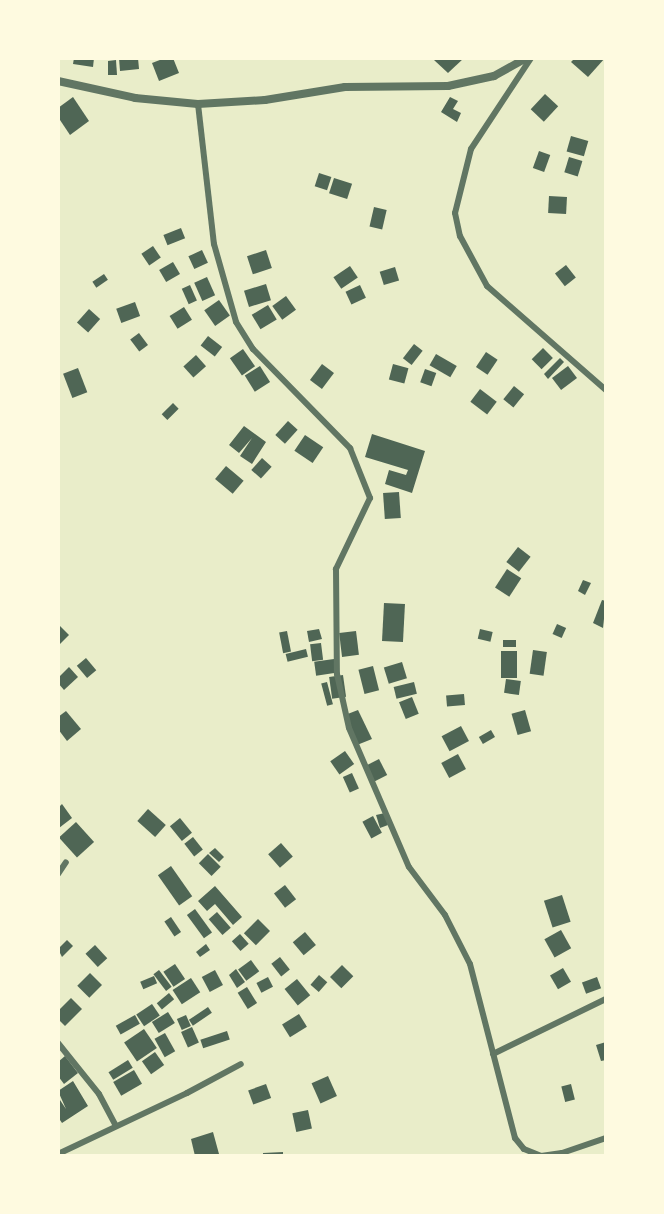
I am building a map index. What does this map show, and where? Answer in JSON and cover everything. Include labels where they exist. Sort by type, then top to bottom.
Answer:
[{"type":"street","points":[[58,81],[135,98],[198,104],[265,100],[345,87],[448,86],[494,76],[529,58]]},
{"type":"street","points":[[529,58],[471,149],[455,213],[460,236],[487,286],[606,390]]},
{"type":"street","points":[[198,104],[214,244],[236,322],[253,349],[350,448],[370,498],[336,569],[337,674],[349,728],[408,867],[445,915],[470,964],[516,1138],[524,1149],[541,1156],[562,1153],[606,1138]]},
{"type":"street","points":[[58,874],[66,862]]},
{"type":"street","points":[[494,1054],[606,999]]},
{"type":"street","points":[[58,1043],[99,1094],[116,1126]]},
{"type":"street","points":[[58,1154],[241,1064]]},
{"type":"building","points":[[74,58],[94,58],[93,67],[73,64]]},
{"type":"building","points":[[119,58],[138,58],[139,69],[120,71]]},
{"type":"building","points":[[173,58],[179,73],[159,81],[152,63]]},
{"type":"building","points":[[464,58],[448,73],[434,60]]},
{"type":"building","points":[[575,58],[605,58],[588,77],[571,62]]},
{"type":"building","points":[[116,60],[117,75],[108,75],[108,61]]},
{"type":"building","points":[[545,94],[558,106],[544,122],[531,109]]},
{"type":"building","points":[[73,97],[89,121],[70,135],[58,117],[58,108]]},
{"type":"building","points":[[450,97],[458,101],[453,109],[461,113],[457,122],[441,112]]},
{"type":"building","points":[[571,136],[588,141],[584,156],[567,151]]},
{"type":"building","points":[[539,151],[550,155],[544,172],[533,168]]},
{"type":"building","points":[[569,157],[582,161],[578,176],[564,172]]},
{"type":"building","points":[[319,173],[331,177],[327,190],[315,186]]},
{"type":"building","points":[[334,178],[352,184],[347,199],[329,193]]},
{"type":"building","points":[[549,196],[567,197],[566,214],[548,213]]},
{"type":"building","points":[[374,207],[387,210],[382,229],[370,226]]},
{"type":"building","points":[[181,228],[185,238],[168,245],[163,235]]},
{"type":"building","points":[[153,246],[161,258],[149,265],[141,254]]},
{"type":"building","points":[[202,250],[208,263],[194,269],[188,256]]},
{"type":"building","points":[[266,250],[272,268],[253,274],[247,256]]},
{"type":"building","points":[[173,262],[180,274],[166,282],[159,270]]},
{"type":"building","points":[[566,265],[576,278],[565,286],[555,274]]},
{"type":"building","points":[[350,266],[358,278],[341,289],[333,277]]},
{"type":"building","points":[[395,267],[399,280],[384,285],[380,272]]},
{"type":"building","points":[[104,274],[108,280],[96,288],[92,282]]},
{"type":"building","points":[[207,277],[215,295],[202,301],[194,283]]},
{"type":"building","points":[[266,284],[271,300],[249,307],[244,291]]},
{"type":"building","points":[[190,285],[197,301],[189,304],[182,289]]},
{"type":"building","points":[[360,285],[366,298],[351,304],[345,292]]},
{"type":"building","points":[[286,296],[296,310],[282,320],[272,306]]},
{"type":"building","points":[[219,300],[230,316],[215,326],[204,310]]},
{"type":"building","points":[[135,302],[140,316],[121,323],[116,309]]},
{"type":"building","points":[[268,305],[277,320],[260,329],[252,315]]},
{"type":"building","points":[[184,307],[192,320],[178,329],[170,316]]},
{"type":"building","points":[[89,309],[100,319],[88,332],[77,322]]},
{"type":"building","points":[[139,333],[148,345],[139,352],[130,340]]},
{"type":"building","points":[[208,336],[222,347],[215,357],[201,345]]},
{"type":"building","points":[[414,344],[423,351],[412,365],[403,358]]},
{"type":"building","points":[[543,348],[553,358],[542,369],[532,359]]},
{"type":"building","points":[[243,349],[255,366],[242,375],[230,358]]},
{"type":"building","points":[[486,352],[498,360],[488,375],[476,367]]},
{"type":"building","points":[[436,354],[457,366],[450,377],[430,365]]},
{"type":"building","points":[[196,355],[206,366],[193,378],[183,366]]},
{"type":"building","points":[[560,358],[564,362],[548,379],[544,374]]},
{"type":"building","points":[[322,364],[334,373],[322,389],[310,380]]},
{"type":"building","points":[[393,364],[408,368],[404,384],[389,379]]},
{"type":"building","points":[[260,366],[270,382],[255,392],[245,376]]},
{"type":"building","points":[[568,366],[577,378],[561,390],[552,378]]},
{"type":"building","points":[[78,368],[87,392],[72,398],[63,374]]},
{"type":"building","points":[[425,369],[436,373],[431,386],[420,382]]},
{"type":"building","points":[[514,386],[524,394],[513,407],[503,399]]},
{"type":"building","points":[[480,389],[497,402],[487,414],[470,402]]},
{"type":"building","points":[[173,403],[179,409],[167,420],[162,414]]},
{"type":"building","points":[[288,421],[298,430],[285,444],[275,435]]},
{"type":"building","points":[[244,426],[266,442],[252,464],[240,456],[252,438],[239,453],[229,445]]},
{"type":"building","points":[[372,434],[425,451],[412,493],[385,484],[389,470],[406,475],[408,470],[365,457]]},
{"type":"building","points":[[305,435],[323,447],[313,463],[294,451]]},
{"type":"building","points":[[262,458],[272,467],[261,479],[251,470]]},
{"type":"building","points":[[226,466],[244,481],[233,494],[215,479]]},
{"type":"building","points":[[399,492],[401,518],[385,519],[383,493]]},
{"type":"building","points":[[518,547],[531,557],[519,572],[506,562]]},
{"type":"building","points":[[507,569],[521,578],[509,597],[495,587]]},
{"type":"building","points":[[583,580],[591,583],[585,595],[578,591]]},
{"type":"building","points":[[602,600],[606,601],[603,628],[593,623]]},
{"type":"building","points":[[384,603],[405,604],[403,642],[382,641]]},
{"type":"building","points":[[58,624],[69,635],[58,646]]},
{"type":"building","points":[[557,624],[566,628],[562,638],[553,634]]},
{"type":"building","points":[[319,629],[322,639],[309,642],[307,631]]},
{"type":"building","points":[[480,629],[493,632],[490,642],[478,639]]},
{"type":"building","points":[[287,631],[291,652],[283,653],[279,633]]},
{"type":"building","points":[[356,631],[359,655],[342,657],[339,633]]},
{"type":"building","points":[[503,640],[516,640],[516,647],[503,647]]},
{"type":"building","points":[[321,643],[323,660],[312,661],[310,644]]},
{"type":"building","points":[[306,649],[308,657],[288,662],[286,654]]},
{"type":"building","points":[[533,650],[547,652],[544,676],[530,674]]},
{"type":"building","points":[[501,651],[517,651],[517,678],[501,678]]},
{"type":"building","points":[[86,658],[96,670],[87,678],[77,666]]},
{"type":"building","points":[[334,659],[336,673],[316,676],[314,662]]},
{"type":"building","points":[[402,662],[407,678],[389,684],[384,668]]},
{"type":"building","points":[[373,666],[379,690],[364,694],[358,670]]},
{"type":"building","points":[[69,667],[78,677],[64,690],[58,683],[58,678]]},
{"type":"building","points":[[343,675],[346,697],[332,699],[329,677]]},
{"type":"building","points":[[506,679],[521,681],[519,695],[504,693]]},
{"type":"building","points":[[327,682],[333,704],[327,706],[321,684]]},
{"type":"building","points":[[414,682],[417,694],[397,699],[394,687]]},
{"type":"building","points":[[464,694],[465,705],[447,707],[446,696]]},
{"type":"building","points":[[412,697],[419,714],[406,719],[399,702]]},
{"type":"building","points":[[358,710],[372,739],[357,745],[345,715]]},
{"type":"building","points":[[525,710],[531,731],[518,735],[512,714]]},
{"type":"building","points":[[66,711],[81,729],[67,741],[58,729],[58,717]]},
{"type":"building","points":[[461,726],[469,741],[450,751],[442,736]]},
{"type":"building","points":[[491,730],[495,737],[483,744],[479,737]]},
{"type":"building","points":[[345,751],[354,764],[339,774],[330,761]]},
{"type":"building","points":[[458,754],[466,769],[449,778],[441,763]]},
{"type":"building","points":[[379,759],[387,775],[372,783],[364,767]]},
{"type":"building","points":[[352,773],[359,789],[350,793],[343,777]]},
{"type":"building","points":[[62,804],[72,818],[59,828],[58,808]]},
{"type":"building","points":[[148,809],[166,825],[155,837],[137,821]]},
{"type":"building","points":[[385,813],[388,825],[380,828],[376,815]]},
{"type":"building","points":[[373,816],[382,833],[371,838],[362,822]]},
{"type":"building","points":[[180,818],[192,833],[182,841],[170,826]]},
{"type":"building","points":[[76,822],[94,842],[77,857],[59,837]]},
{"type":"building","points":[[193,837],[203,850],[194,856],[184,844]]},
{"type":"building","points":[[281,843],[293,857],[280,868],[268,854]]},
{"type":"building","points":[[215,848],[224,857],[219,862],[209,853]]},
{"type":"building","points":[[208,854],[221,867],[212,876],[199,863]]},
{"type":"building","points":[[171,866],[192,896],[179,905],[158,875]]},
{"type":"building","points":[[285,885],[296,899],[285,908],[274,894]]},
{"type":"building","points":[[215,886],[242,917],[233,925],[215,904],[207,911],[198,901]]},
{"type":"building","points":[[562,895],[571,922],[553,928],[544,901]]},
{"type":"building","points":[[195,909],[212,932],[204,938],[187,915]]},
{"type":"building","points":[[217,912],[231,928],[222,935],[209,919]]},
{"type":"building","points":[[171,917],[181,932],[174,936],[164,921]]},
{"type":"building","points":[[258,919],[270,931],[256,945],[244,933]]},
{"type":"building","points":[[561,930],[571,948],[555,958],[544,939]]},
{"type":"building","points":[[305,932],[316,945],[304,955],[293,942]]},
{"type":"building","points":[[240,934],[249,944],[241,951],[232,941]]},
{"type":"building","points":[[67,940],[73,946],[62,957],[58,949]]},
{"type":"building","points":[[206,944],[210,950],[200,957],[196,952]]},
{"type":"building","points":[[95,945],[107,958],[98,967],[85,954]]},
{"type":"building","points":[[280,957],[290,970],[281,976],[271,964]]},
{"type":"building","points":[[251,960],[259,971],[246,981],[238,969]]},
{"type":"building","points":[[175,964],[185,979],[173,987],[163,972]]},
{"type":"building","points":[[342,965],[353,976],[341,988],[330,977]]},
{"type":"building","points":[[563,968],[571,982],[558,989],[550,976]]},
{"type":"building","points":[[236,969],[245,982],[237,988],[229,975]]},
{"type":"building","points":[[159,970],[172,987],[166,991],[153,974]]},
{"type":"building","points":[[215,970],[223,985],[210,992],[202,977]]},
{"type":"building","points":[[90,973],[102,985],[89,998],[77,986]]},
{"type":"building","points":[[319,975],[327,982],[319,992],[310,985]]},
{"type":"building","points":[[154,976],[157,983],[143,989],[140,982]]},
{"type":"building","points":[[268,977],[273,987],[261,993],[256,983]]},
{"type":"building","points":[[597,977],[601,988],[586,994],[582,982]]},
{"type":"building","points":[[191,978],[200,992],[182,1004],[173,990]]},
{"type":"building","points":[[297,979],[310,995],[298,1005],[285,989]]},
{"type":"building","points":[[247,987],[257,1003],[248,1009],[238,993]]},
{"type":"building","points":[[169,993],[174,999],[162,1009],[157,1003]]},
{"type":"building","points":[[71,998],[82,1009],[65,1026],[58,1019],[58,1011]]},
{"type":"building","points":[[152,1004],[160,1016],[144,1026],[136,1015]]},
{"type":"building","points":[[208,1007],[212,1013],[193,1026],[189,1020]]},
{"type":"building","points":[[168,1012],[175,1023],[159,1033],[152,1022]]},
{"type":"building","points":[[299,1014],[307,1027],[290,1037],[282,1025]]},
{"type":"building","points":[[135,1015],[140,1024],[121,1034],[116,1026]]},
{"type":"building","points":[[186,1015],[191,1026],[182,1030],[177,1019]]},
{"type":"building","points":[[192,1027],[199,1043],[188,1047],[181,1032]]},
{"type":"building","points":[[144,1029],[157,1048],[137,1061],[124,1042]]},
{"type":"building","points":[[227,1031],[230,1040],[203,1048],[200,1040]]},
{"type":"building","points":[[165,1033],[175,1051],[165,1057],[155,1039]]},
{"type":"building","points":[[606,1042],[606,1060],[601,1061],[596,1045]]},
{"type":"building","points":[[155,1052],[164,1065],[151,1074],[142,1061]]},
{"type":"building","points":[[65,1056],[78,1073],[64,1084],[58,1076],[58,1062]]},
{"type":"building","points":[[128,1060],[133,1068],[113,1080],[108,1072]]},
{"type":"building","points":[[134,1070],[142,1084],[121,1096],[113,1082]]},
{"type":"building","points":[[328,1076],[337,1096],[321,1103],[312,1083]]},
{"type":"building","points":[[73,1081],[88,1106],[62,1123],[58,1117],[58,1097],[66,1109],[58,1091]]},
{"type":"building","points":[[266,1084],[271,1098],[253,1105],[248,1090]]},
{"type":"building","points":[[571,1084],[575,1100],[565,1102],[561,1086]]},
{"type":"building","points":[[308,1110],[312,1129],[296,1132],[292,1113]]},
{"type":"building","points":[[213,1132],[219,1154],[195,1156],[191,1139]]},
{"type":"building","points":[[283,1152],[283,1156],[263,1156],[263,1153]]}]
